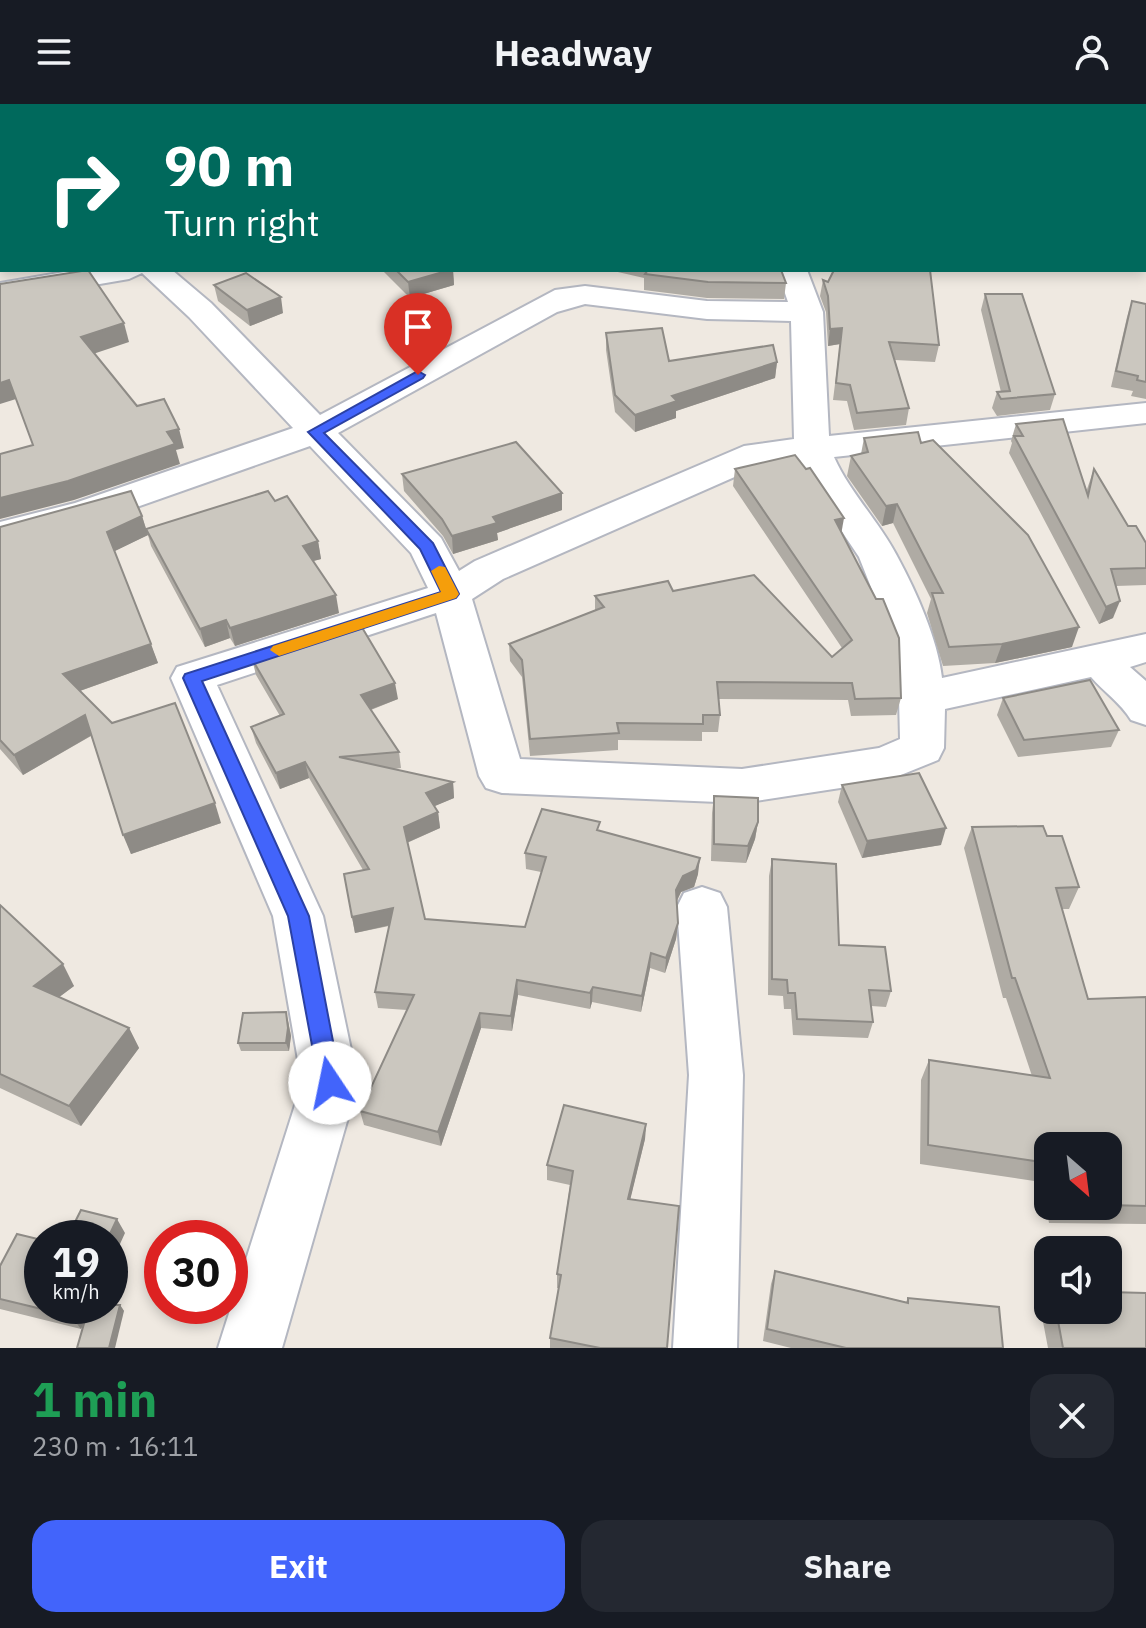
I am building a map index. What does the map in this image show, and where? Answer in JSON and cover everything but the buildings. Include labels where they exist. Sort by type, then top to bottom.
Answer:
[{"type":"street","points":[[0,292],[117,272]]},
{"type":"street","points":[[156,272],[200,310],[427,547],[451,594],[502,776],[742,786],[886,764],[922,748],[923,698],[919,655],[878,556],[828,484],[812,448],[806,353],[807,312],[793,272]]},
{"type":"street","points":[[0,534],[87,512],[315,432],[546,305],[566,297],[585,295],[707,310],[807,312]]},
{"type":"street","points":[[250,1348],[330,1083],[298,916],[192,678],[451,594],[489,570],[757,454],[1146,413]]},
{"type":"street","points":[[923,698],[1146,648]]},
{"type":"street","points":[[1100,660],[1122,685],[1140,698],[1146,709]]},
{"type":"street","points":[[702,907],[716,1075],[705,1348]]},
{"type":"slow traffic","points":[[279,650],[451,594],[439,571]]},
{"type":"route","points":[[330,1083],[298,916],[192,678],[451,594],[427,547],[315,432],[418,375]]}]
